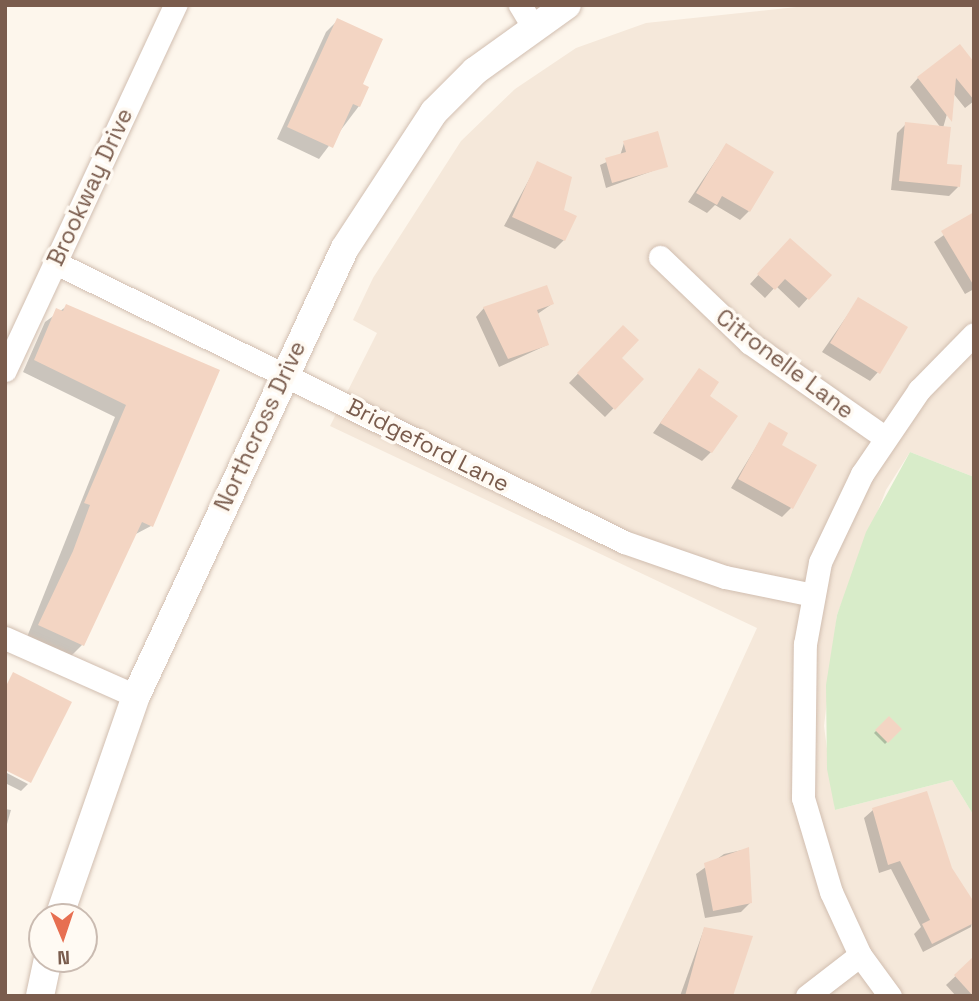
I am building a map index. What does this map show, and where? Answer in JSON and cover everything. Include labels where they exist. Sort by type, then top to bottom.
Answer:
[{"type":"street","name":"Brookway Drive","points":[[5,370],[175,5]]},
{"type":"street","name":"Northcross Drive","points":[[64,903],[136,696],[345,248],[434,112],[527,16],[567,5]]},
{"type":"street","name":"Citronelle Lane","points":[[660,257],[750,343],[884,438]]},
{"type":"street","name":"Bridgeford Lane","points":[[54,262],[285,372],[624,542],[725,577],[813,595]]},
{"type":"street","points":[[890,996],[860,955],[820,863],[803,798],[799,718],[813,595],[836,522],[884,438],[974,334]]},
{"type":"street","points":[[5,638],[136,696]]},
{"type":"street","points":[[807,996],[860,955]]},
{"type":"street","points":[[40,996],[45,973]]},
{"type":"shaded area","points":[[815,5],[974,5],[974,477],[910,452],[886,490],[837,615],[824,726],[835,810],[952,780],[974,816],[974,996],[589,996],[757,628],[330,426],[377,333],[353,320],[373,278],[461,141],[515,89],[576,48],[646,23]]},
{"type":"green space","points":[[910,452],[974,477],[974,816],[952,780],[835,810],[827,769],[826,685],[837,615],[866,532]]},
{"type":"building","points":[[337,18],[383,39],[363,84],[369,87],[360,107],[353,104],[333,148],[287,127]]},
{"type":"building","points":[[960,44],[974,62],[974,100],[956,78],[952,122],[917,77]]},
{"type":"building","points":[[905,122],[951,127],[947,164],[962,165],[960,187],[899,181]]},
{"type":"building","points":[[658,131],[668,167],[612,183],[605,158],[626,152],[623,141]]},
{"type":"building","points":[[726,143],[774,172],[750,212],[722,196],[717,205],[696,193]]},
{"type":"building","points":[[537,161],[572,177],[564,210],[577,216],[565,241],[512,217]]},
{"type":"building","points":[[974,212],[974,286],[941,231]]},
{"type":"building","points":[[790,238],[832,275],[809,300],[785,279],[775,290],[757,274]]},
{"type":"building","points":[[547,285],[554,304],[537,310],[549,345],[508,359],[483,307]]},
{"type":"building","points":[[858,297],[908,327],[880,374],[830,343]]},
{"type":"building","points":[[66,304],[220,370],[153,527],[142,522],[84,646],[38,625],[73,551],[90,505],[84,503],[126,405],[34,360],[56,308],[63,311]]},
{"type":"building","points":[[623,325],[639,340],[622,358],[644,379],[615,410],[577,373]]},
{"type":"building","points":[[699,368],[719,382],[710,396],[738,416],[712,453],[660,423]]},
{"type":"building","points":[[769,422],[788,433],[782,445],[817,465],[793,509],[738,479]]},
{"type":"building","points":[[13,672],[72,702],[31,783],[5,770],[5,688]]},
{"type":"building","points":[[889,716],[902,729],[888,743],[875,730]]},
{"type":"building","points":[[927,791],[952,868],[974,902],[974,923],[932,944],[922,924],[930,920],[900,861],[888,865],[872,808]]},
{"type":"building","points":[[749,847],[752,903],[713,911],[704,863]]},
{"type":"building","points":[[704,927],[753,936],[733,996],[685,996]]},
{"type":"building","points":[[974,956],[974,996],[973,996],[954,975]]}]
